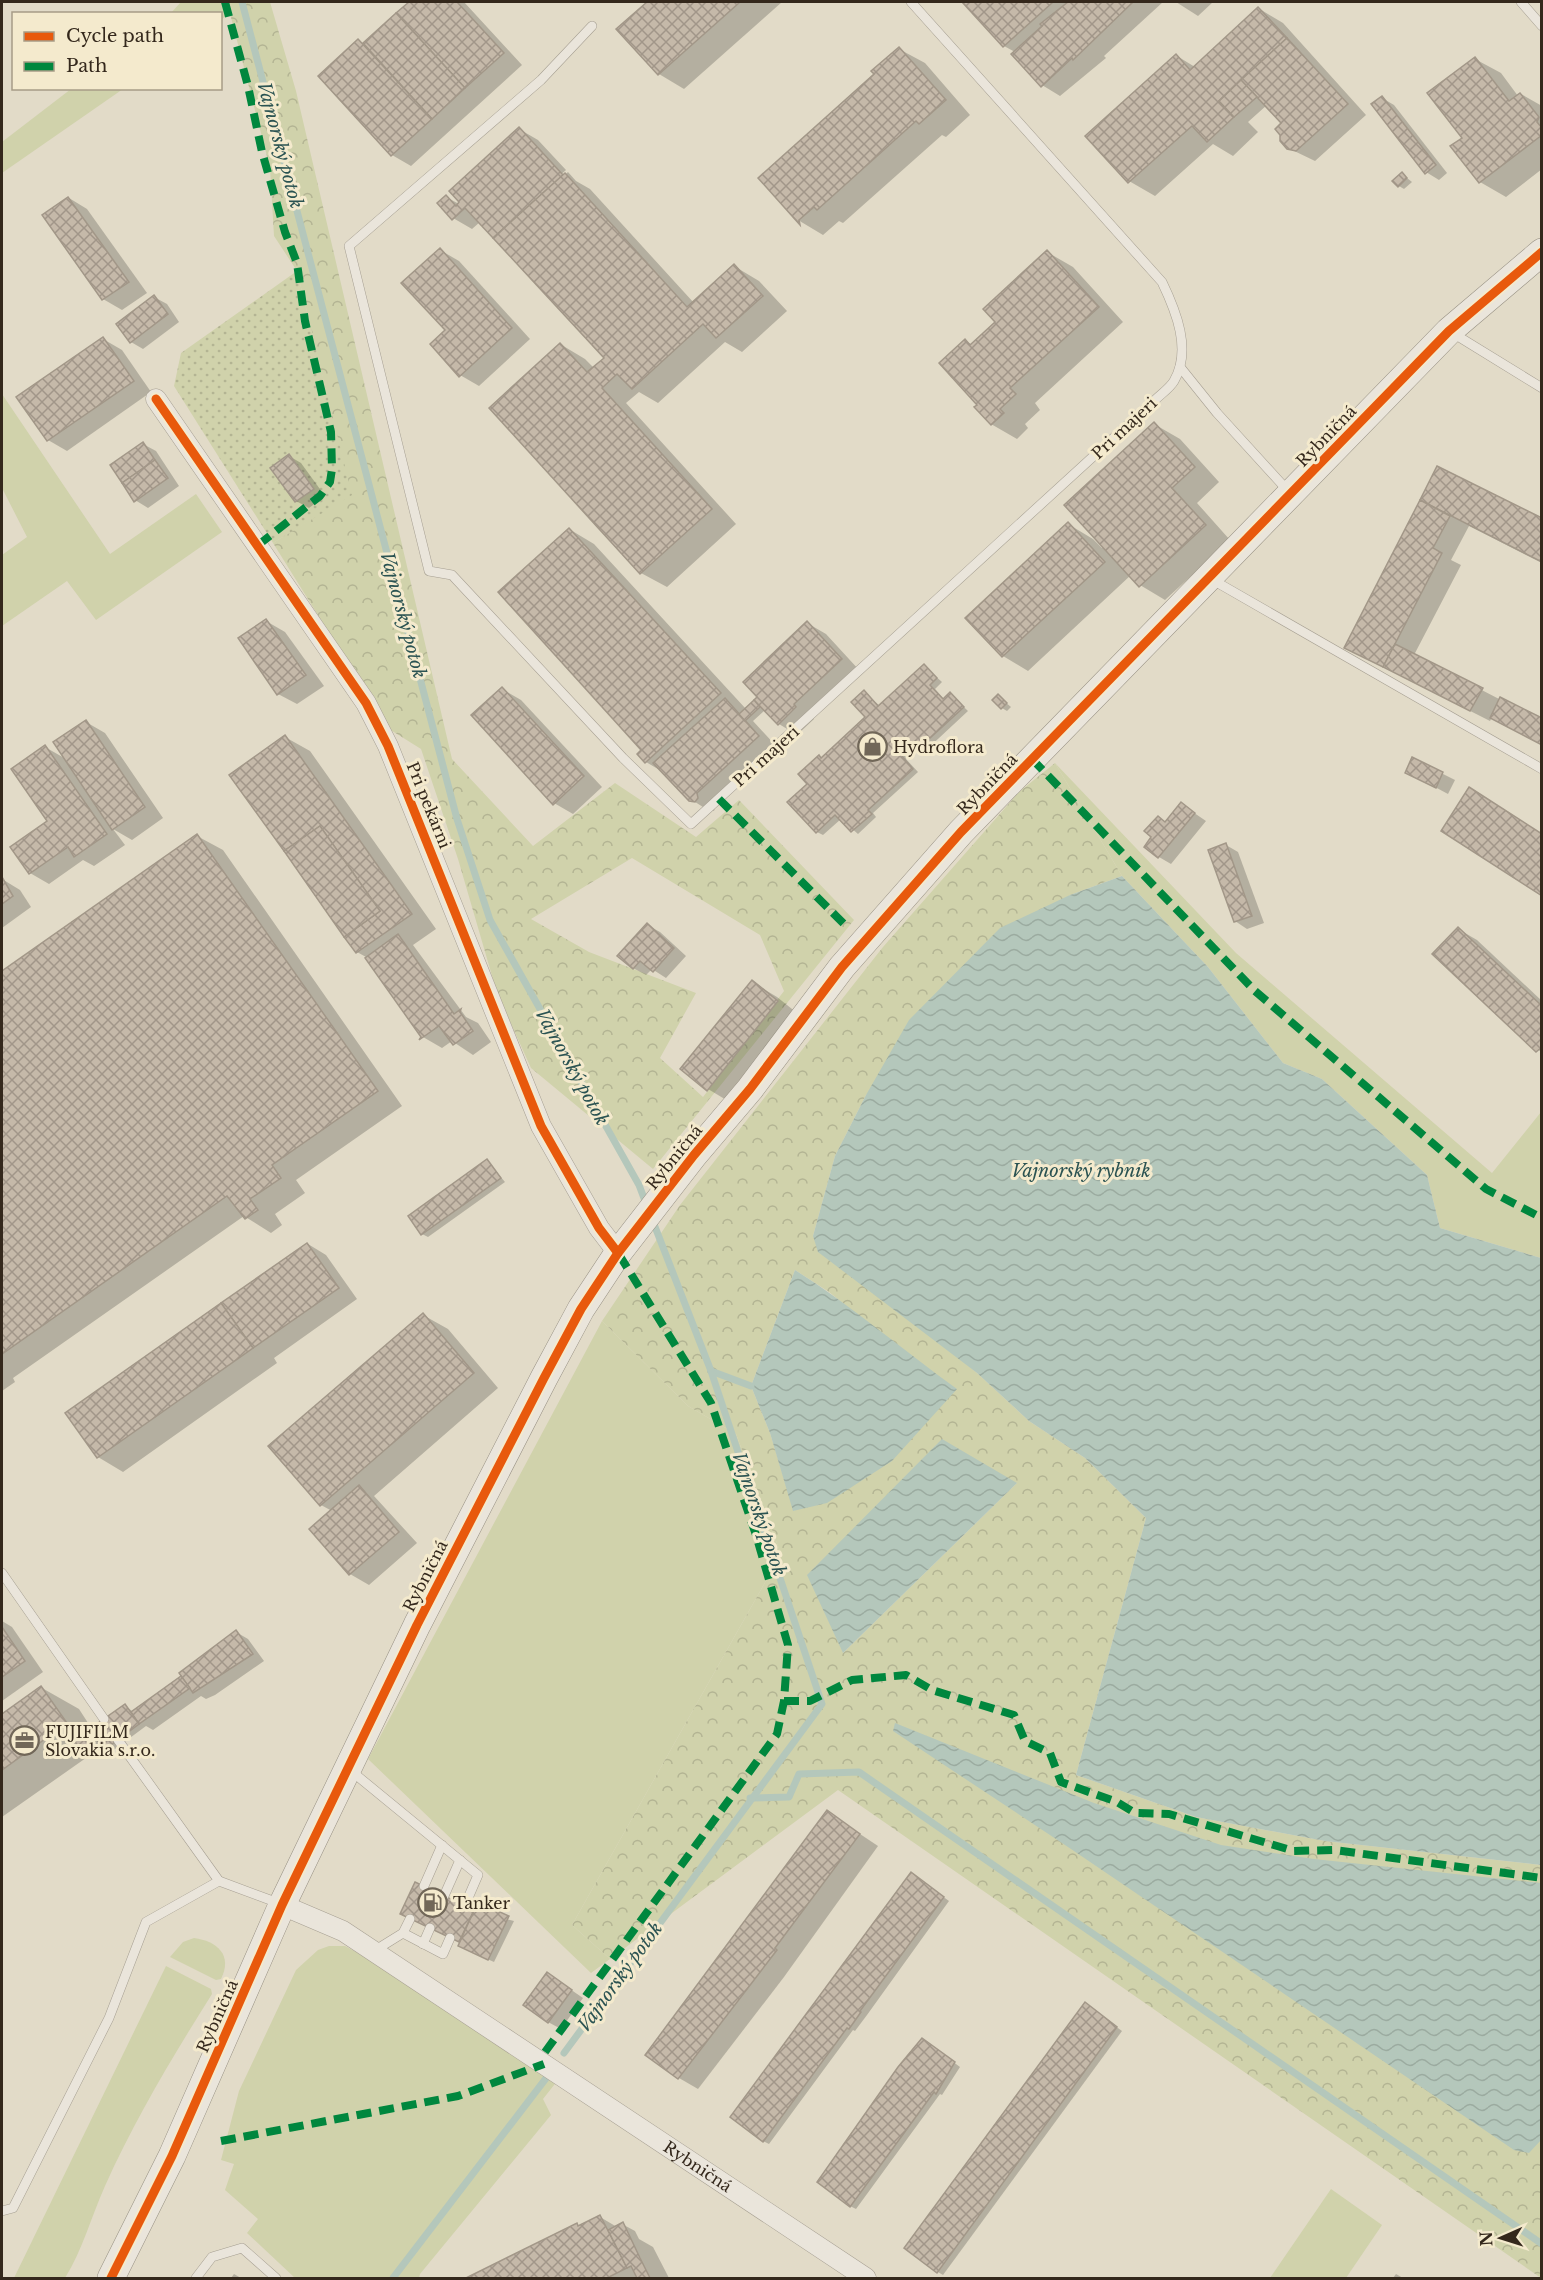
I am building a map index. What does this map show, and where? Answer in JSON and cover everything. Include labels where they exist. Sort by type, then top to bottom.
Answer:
[{"type":"main road","name":"Rybničná","points":[[111,2278],[172,2156],[282,1905],[432,1595],[581,1309],[618,1253],[867,937],[961,832],[1449,331],[1542,252]]},
{"type":"street","name":"Pri pekárni","points":[[156,399],[366,703],[388,746],[541,1126],[599,1228],[618,1253]]},
{"type":"street","name":"Rybničná","points":[[282,1905],[343,1931],[867,2278]]},
{"type":"lane","points":[[911,2],[1162,282],[1178,315],[1180,367],[1217,413],[1291,494]]},
{"type":"lane","points":[[1521,2],[1542,26]]},
{"type":"lane","name":"Pri majeri","points":[[592,26],[541,80],[349,246],[429,571],[452,575],[623,758],[690,824],[1174,382],[1180,367]]},
{"type":"lane","points":[[1449,331],[1468,345],[1542,388]]},
{"type":"lane","points":[[1210,578],[1542,770]]},
{"type":"lane","points":[[2,1573],[104,1719]]},
{"type":"lane","points":[[118,1740],[219,1881],[282,1905]]},
{"type":"lane","points":[[348,1769],[478,1875],[465,1905]]},
{"type":"lane","points":[[424,1886],[442,1845]]},
{"type":"lane","points":[[444,1896],[460,1860]]},
{"type":"lane","points":[[2,2211],[13,2208],[109,2018],[146,1922],[219,1881]]},
{"type":"lane","points":[[374,1951],[403,1933],[410,1918]]},
{"type":"lane","points":[[423,1944],[430,1928]]},
{"type":"lane","points":[[403,1933],[443,1954],[450,1938]]},
{"type":"lane","points":[[196,2278],[212,2257],[242,2248],[276,2278]]},
{"type":"green space","points":[[181,2],[227,2],[231,12],[222,19],[222,12],[172,12]]},
{"type":"green space","points":[[227,2],[270,2],[296,91],[452,759],[533,846],[615,783],[696,837],[739,800],[854,920],[653,1169],[531,1068],[497,993],[458,859],[421,749],[389,729],[273,543],[351,494],[297,271],[274,236],[270,168]],"holes":[[[632,858],[760,935],[784,991],[703,1097],[660,1058],[696,993],[589,952],[531,919]]]},
{"type":"green space","points":[[70,90],[122,90],[2,173],[2,142]]},
{"type":"green space","points":[[297,271],[352,495],[273,543],[174,386],[181,353]]},
{"type":"green space","points":[[2,394],[110,554],[196,494],[222,532],[96,620],[67,581],[2,626],[2,555],[27,537],[2,488]]},
{"type":"green space","points":[[1055,763],[1236,953],[1492,1173],[1541,1112],[1541,1258],[1440,1228],[1427,1175],[1322,1079],[1283,1063],[1208,967],[1122,876]]},
{"type":"green space","points":[[1055,763],[1122,876],[1070,895],[866,1095],[835,1156],[813,1236],[977,1373],[1029,1421],[1085,1458],[1146,1518],[1076,1775],[1196,1817],[1325,1841],[1541,1865],[1541,2278],[838,1790],[610,1959],[572,1925],[781,1554],[736,1434],[688,1406],[602,1321],[680,1205],[883,947],[1019,792]],"holes":[[[795,1270],[829,1292],[880,1333],[794,1511],[770,1433],[751,1386]],[[1017,1483],[843,1653],[808,1575]]]},
{"type":"green space","points":[[602,1321],[688,1406],[736,1434],[781,1554],[572,1925],[610,1959],[591,1973],[368,1759]]},
{"type":"green space","points":[[194,1938],[210,1942],[221,1951],[225,1963],[221,1979],[216,1980],[170,1957],[183,1942]]},
{"type":"green space","points":[[329,1946],[345,1946],[358,1953],[558,2080],[543,2099],[551,2115],[419,2278],[295,2278],[247,2233],[258,2219],[225,2190],[234,2164],[221,2160],[239,2091],[296,1970],[318,1950]]},
{"type":"green space","points":[[166,1966],[211,1989],[212,1994],[129,2136],[105,2186],[77,2256],[65,2278],[14,2278]]},
{"type":"green space","points":[[1331,2189],[1382,2225],[1346,2278],[1270,2278]]},
{"type":"water","name":"Vajnorský rybník","points":[[1122,876],[1208,967],[1283,1063],[1322,1079],[1427,1175],[1440,1228],[1541,1258],[1541,1865],[1325,1841],[1196,1817],[1076,1775],[1146,1518],[1085,1458],[1029,1421],[977,1373],[818,1252],[813,1236],[835,1156],[866,1095],[909,1020],[1000,928],[1070,895]]},
{"type":"water","points":[[795,1270],[857,1313],[957,1389],[892,1461],[827,1503],[793,1511],[770,1433],[751,1386]]},
{"type":"water","points":[[942,1439],[1017,1483],[843,1653],[807,1575]]},
{"type":"water","points":[[895,1723],[1094,1803],[1221,1845],[1314,1859],[1541,1883],[1542,2139],[1529,2153],[1514,2150],[893,1731]]},
{"type":"building","points":[[409,2],[457,2],[504,53],[465,88],[396,13]]},
{"type":"building","points":[[647,2],[740,2],[658,75],[616,29]]},
{"type":"building","points":[[962,2],[1053,2],[1003,47]]},
{"type":"building","points":[[1068,2],[1133,2],[1073,60],[1072,58],[1041,87],[1011,54],[1042,26],[1040,24]]},
{"type":"building","points":[[1258,7],[1287,38],[1219,101],[1234,117],[1207,142],[1192,126],[1128,183],[1085,136],[1176,54],[1190,70]]},
{"type":"building","points":[[396,13],[465,88],[432,119],[363,43]]},
{"type":"building","points":[[1287,38],[1348,104],[1296,151],[1287,149],[1280,141],[1280,135],[1275,129],[1281,123],[1241,80]]},
{"type":"building","points":[[358,39],[432,119],[391,156],[318,76]]},
{"type":"building","points":[[899,47],[946,100],[919,124],[916,121],[817,210],[814,207],[799,220],[800,225],[758,178],[874,74],[871,71]]},
{"type":"building","points":[[1475,57],[1509,101],[1520,93],[1539,117],[1537,122],[1542,128],[1542,135],[1479,183],[1450,146],[1462,138],[1427,93]]},
{"type":"building","points":[[1241,80],[1257,97],[1234,117],[1219,101]]},
{"type":"building","points":[[1382,96],[1436,165],[1425,174],[1371,104]]},
{"type":"building","points":[[519,127],[563,175],[493,238],[465,208],[452,220],[437,203],[446,195],[456,206],[459,202],[449,191]]},
{"type":"building","points":[[1402,172],[1407,178],[1398,187],[1392,181]]},
{"type":"building","points":[[565,173],[687,307],[734,264],[763,296],[716,338],[703,324],[632,389],[617,374],[602,388],[712,509],[640,574],[489,408],[560,343],[587,372],[604,358],[493,238]]},
{"type":"building","points":[[68,197],[129,282],[102,300],[42,215]]},
{"type":"building","points":[[440,248],[512,328],[459,377],[430,344],[445,330],[401,283]]},
{"type":"building","points":[[1047,250],[1099,307],[1010,388],[1016,394],[1000,409],[1004,413],[991,425],[974,407],[977,405],[939,363],[965,339],[970,345],[995,322],[983,309]]},
{"type":"building","points":[[154,295],[168,314],[130,343],[116,324]]},
{"type":"building","points":[[103,337],[134,381],[47,441],[16,397]]},
{"type":"building","points":[[1154,422],[1195,467],[1172,488],[1206,525],[1139,587],[1064,505]]},
{"type":"building","points":[[143,442],[155,460],[122,483],[110,465]]},
{"type":"building","points":[[289,454],[314,489],[295,502],[270,468]]},
{"type":"building","points":[[155,460],[168,478],[134,502],[122,483]]},
{"type":"building","points":[[1437,466],[1542,518],[1542,562],[1420,500]]},
{"type":"building","points":[[1420,500],[1450,516],[1433,548],[1442,553],[1383,667],[1344,648]]},
{"type":"building","points":[[1068,522],[1105,562],[1002,657],[965,618]]},
{"type":"building","points":[[569,528],[721,693],[645,763],[637,754],[641,750],[498,592]]},
{"type":"building","points":[[266,619],[306,675],[277,695],[238,638]]},
{"type":"building","points":[[807,621],[842,659],[794,704],[796,707],[778,725],[754,700],[757,697],[743,682]]},
{"type":"building","points":[[1395,644],[1483,688],[1470,711],[1383,667]]},
{"type":"building","name":"Hydroflora","points":[[924,664],[937,678],[930,685],[943,699],[950,692],[964,707],[918,749],[913,744],[901,755],[913,769],[868,810],[872,814],[851,832],[835,815],[816,833],[787,802],[807,784],[798,774],[819,755],[821,758],[865,717],[851,702],[864,690],[878,706]]},
{"type":"building","points":[[502,687],[584,776],[553,805],[471,715]]},
{"type":"building","points":[[998,694],[1007,703],[1001,709],[992,700]]},
{"type":"building","points":[[1500,697],[1542,718],[1542,745],[1490,718]]},
{"type":"building","points":[[725,698],[759,736],[697,793],[698,798],[695,802],[689,801],[653,763]]},
{"type":"building","points":[[754,700],[760,707],[745,721],[739,714]]},
{"type":"building","points":[[86,720],[145,807],[112,830],[53,742]]},
{"type":"building","points":[[285,735],[412,914],[356,953],[344,937],[380,911],[320,826],[284,851],[229,775]]},
{"type":"building","points":[[45,745],[107,834],[74,857],[68,847],[29,874],[10,847],[47,821],[11,769]]},
{"type":"building","points":[[1412,757],[1443,772],[1436,788],[1405,773]]},
{"type":"building","points":[[1469,787],[1542,834],[1542,896],[1441,831]]},
{"type":"building","points":[[1181,802],[1195,813],[1158,858],[1144,847],[1151,837],[1144,831],[1158,816],[1165,822]]},
{"type":"building","points":[[320,826],[380,911],[344,937],[284,851]]},
{"type":"building","points":[[197,834],[378,1091],[272,1165],[281,1178],[250,1199],[258,1210],[245,1219],[227,1196],[2,1354],[2,971]]},
{"type":"building","points":[[1226,843],[1252,916],[1234,922],[1208,850]]},
{"type":"building","points":[[2,877],[13,896],[2,904]]},
{"type":"building","points":[[647,923],[674,948],[653,972],[640,961],[633,969],[617,956]]},
{"type":"building","points":[[1458,927],[1542,1006],[1542,1047],[1536,1052],[1432,954]]},
{"type":"building","points":[[398,934],[454,1014],[461,1009],[460,1012],[473,1031],[453,1045],[439,1026],[419,1040],[421,1037],[365,958]]},
{"type":"building","points":[[752,980],[778,1001],[707,1091],[680,1069]]},
{"type":"building","points":[[487,1159],[501,1178],[421,1235],[408,1216]]},
{"type":"building","points":[[307,1243],[339,1288],[253,1348],[221,1303]]},
{"type":"building","points":[[221,1303],[253,1348],[97,1458],[65,1413]]},
{"type":"building","points":[[423,1313],[474,1373],[320,1506],[268,1446]]},
{"type":"building","points":[[359,1485],[399,1532],[349,1575],[309,1529]]},
{"type":"building","points":[[2,1627],[25,1661],[2,1677]]},
{"type":"building","points":[[236,1630],[253,1654],[193,1693],[179,1673]]},
{"type":"building","points":[[181,1676],[190,1688],[139,1724],[131,1712]]},
{"type":"building","points":[[41,1686],[67,1723],[2,1770],[2,1714]]},
{"type":"building","points":[[125,1704],[139,1724],[104,1750],[97,1740],[81,1751],[74,1740]]},
{"type":"building","points":[[827,1810],[860,1834],[775,1948],[777,1950],[678,2079],[645,2055]]},
{"type":"building","points":[[911,1872],[944,1897],[849,2029],[847,2028],[763,2142],[730,2117]]},
{"type":"building","points":[[415,1882],[474,1910],[459,1942],[400,1914]]},
{"type":"building","points":[[478,1902],[509,1916],[488,1960],[458,1946]]},
{"type":"building","points":[[547,1972],[572,1990],[548,2023],[523,2005]]},
{"type":"building","points":[[1085,2002],[1117,2027],[937,2273],[904,2248]]},
{"type":"building","points":[[922,2038],[955,2062],[936,2094],[934,2092],[850,2207],[817,2182],[898,2067]]},
{"type":"building","points":[[600,2215],[627,2268],[607,2278],[466,2278],[577,2223],[578,2226]]},
{"type":"building","points":[[623,2222],[650,2278],[637,2278],[631,2266],[627,2268],[608,2230]]},
{"type":"waterway","name":"Vajnorský potok","points":[[242,2],[457,819],[490,920],[639,1185],[647,1206]]},
{"type":"waterway","name":"Vajnorský potok","points":[[564,2053],[822,1704],[711,1371],[652,1219]]},
{"type":"waterway","points":[[711,1371],[751,1386]]},
{"type":"waterway","points":[[750,1798],[789,1797],[799,1774],[859,1772],[1542,2244]]},
{"type":"waterway","name":"Vajnorský potok","points":[[393,2278],[547,2077]]},
{"type":"marked path","points":[[225,2],[248,86],[262,152],[285,232],[297,263],[305,321],[331,432],[330,482],[320,496],[257,546]]},
{"type":"marked path","points":[[1032,759],[1255,991],[1486,1189],[1542,1218]]},
{"type":"marked path","points":[[719,799],[848,928]]},
{"type":"marked path","points":[[545,2052],[777,1734],[784,1701],[788,1645],[756,1535],[711,1403],[618,1253]]},
{"type":"marked path","points":[[784,1701],[810,1701],[852,1680],[906,1675],[932,1690],[1014,1715],[1025,1741],[1050,1753],[1061,1782],[1117,1802],[1135,1813],[1169,1814],[1294,1851],[1334,1850],[1542,1878]]},
{"type":"marked path","points":[[221,2141],[458,2096],[544,2064]]},
{"type":"cycle path","points":[[111,2278],[172,2156],[282,1905],[417,1625],[581,1309],[618,1253],[694,1155],[750,1089],[842,967],[961,832],[1449,331],[1542,252]]},
{"type":"cycle path","points":[[156,399],[366,703],[388,746],[541,1126],[599,1228],[618,1253]]},
{"type":"place","name":"Hydroflora","points":[[872,747]]},
{"type":"place","name":"FUJIFILM Slovakia s.r.o.","points":[[24,1741]]},
{"type":"place","name":"Tanker","points":[[432,1903]]}]
